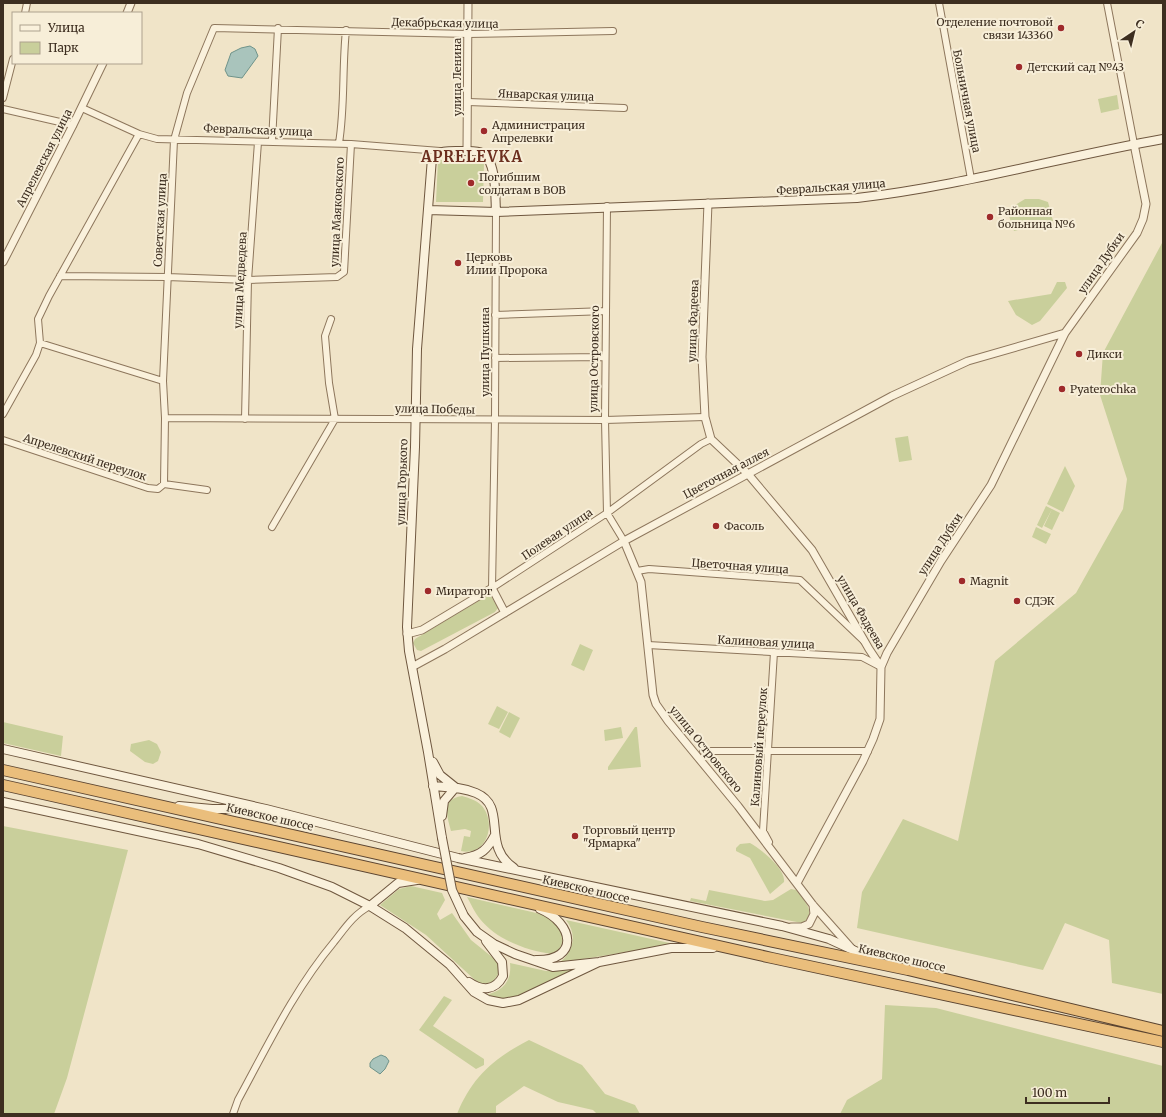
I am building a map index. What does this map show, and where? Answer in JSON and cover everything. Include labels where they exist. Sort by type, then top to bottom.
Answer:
[{"type":"highway","name":"Киевское шоссе","points":[[3,770],[671,920],[908,970],[1163,1031]]},
{"type":"highway","points":[[3,785],[524,902],[1163,1042]]},
{"type":"main road","name":"Февральская улица","points":[[428,210],[496,212],[607,206],[857,198],[971,179],[1163,139]]},
{"type":"main road","points":[[440,151],[467,151],[482,153],[487,157],[492,165],[496,212]]},
{"type":"main road","name":"улица Горького","points":[[428,752],[407,634],[417,349],[431,162],[440,151]]},
{"type":"main road","points":[[3,749],[266,809],[458,858],[782,926],[822,937],[868,958],[908,970]]},
{"type":"main road","points":[[428,752],[452,890],[464,916],[484,937],[502,962],[504,973],[502,980],[494,986],[483,989],[474,986],[461,976]]},
{"type":"main road","points":[[428,752],[437,772],[455,788]]},
{"type":"main road","points":[[433,786],[455,788],[474,792],[488,802],[494,816],[494,835],[500,856],[516,869]]},
{"type":"main road","points":[[442,838],[443,803],[455,788]]},
{"type":"main road","points":[[3,802],[184,840],[242,856],[332,887],[370,906],[419,939],[450,964],[474,992],[483,998],[499,1003],[519,1000],[599,962]]},
{"type":"main road","points":[[158,804],[204,809],[266,809]]},
{"type":"main road","points":[[458,858],[482,853],[488,848],[494,835]]},
{"type":"main road","points":[[370,906],[398,883],[428,880]]},
{"type":"main road","points":[[524,902],[554,916],[564,927],[567,937],[564,950],[554,958],[547,960],[526,959]]},
{"type":"main road","points":[[484,937],[508,952],[526,959],[556,967],[599,962],[671,948],[732,948]]},
{"type":"street","name":"улица Ленина","points":[[467,151],[468,3]]},
{"type":"street","name":"Больничная улица","points":[[939,3],[971,179]]},
{"type":"street","points":[[1107,3],[1134,144]]},
{"type":"street","name":"Советская улица","points":[[164,484],[165,418],[163,381],[174,140],[186,93],[214,28],[278,28]]},
{"type":"street","name":"Декабрьская улица","points":[[278,28],[468,34],[612,31]]},
{"type":"street","points":[[272,141],[278,28]]},
{"type":"street","points":[[339,143],[343,121],[342,66],[346,30]]},
{"type":"street","points":[[3,98],[12,63]]},
{"type":"street","name":"Апрелевская улица","points":[[3,262],[82,108],[103,64]]},
{"type":"street","name":"Январская улица","points":[[468,102],[624,108]]},
{"type":"street","name":"Февральская улица","points":[[82,108],[138,134],[157,139],[339,143],[440,151]]},
{"type":"street","points":[[3,110],[73,125]]},
{"type":"street","points":[[3,414],[36,355],[40,343],[38,319],[138,134]]},
{"type":"street","name":"улица Медведева","points":[[245,419],[248,280],[258,142]]},
{"type":"street","name":"улица Маяковского","points":[[248,280],[338,277],[344,272],[351,144]]},
{"type":"street","name":"улица Дубки","points":[[797,883],[868,751],[880,718],[882,667],[887,653],[941,560],[991,485],[1065,333],[1136,232],[1143,219],[1146,204],[1134,144]]},
{"type":"street","name":"улица Фадеева","points":[[708,203],[702,357],[705,417],[712,439],[748,474],[812,550],[865,642],[882,667]]},
{"type":"street","name":"улица Островского","points":[[607,206],[605,420],[607,513]]},
{"type":"street","name":"улица Пушкина","points":[[492,588],[495,420],[496,212]]},
{"type":"street","points":[[60,276],[167,277],[248,280]]},
{"type":"street","points":[[496,315],[606,311]]},
{"type":"street","points":[[272,527],[335,419],[329,383],[325,336],[331,319]]},
{"type":"street","name":"Цветочная аллея","points":[[412,667],[624,541],[885,400],[955,365],[1065,333]]},
{"type":"street","points":[[40,343],[163,381]]},
{"type":"street","points":[[495,358],[606,356]]},
{"type":"street","name":"улица Победы","points":[[165,418],[605,420],[705,417]]},
{"type":"street","name":"Полевая улица","points":[[407,634],[422,630],[492,588],[607,513],[701,444],[712,439]]},
{"type":"street","name":"Апрелевский переулок","points":[[3,440],[148,488],[158,489],[164,484],[207,490]]},
{"type":"street","points":[[607,513],[624,541]]},
{"type":"street","name":"улица Островского","points":[[624,541],[638,571],[643,596],[656,704],[668,721],[734,801],[797,883]]},
{"type":"street","name":"Цветочная улица","points":[[638,571],[649,569],[800,580],[857,637],[865,642]]},
{"type":"street","points":[[492,588],[505,613]]},
{"type":"street","name":"Калиновая улица","points":[[648,645],[862,658],[882,667]]},
{"type":"street","name":"Калиновый переулок","points":[[769,842],[763,831],[774,652]]},
{"type":"street","points":[[703,751],[868,751]]},
{"type":"street","points":[[797,883],[853,950]]},
{"type":"street","points":[[782,926],[802,927],[809,924],[814,914],[813,904]]},
{"type":"street","points":[[233,1114],[238,1100],[290,1004],[310,971],[351,920],[360,911],[370,906]]},
{"type":"green space","points":[[1117,95],[1119,109],[1101,113],[1098,99]]},
{"type":"green space","points":[[438,160],[484,162],[483,202],[436,202]]},
{"type":"green space","points":[[1025,199],[1039,199],[1048,202],[1053,221],[1014,231],[1009,216],[1012,207]]},
{"type":"green space","points":[[1162,243],[1163,994],[1112,983],[1109,940],[1065,923],[1043,970],[857,928],[862,892],[903,819],[958,841],[995,661],[1076,593],[1123,509],[1127,479],[1100,395],[1103,353]]},
{"type":"green space","points":[[1057,282],[1065,282],[1067,288],[1040,321],[1032,325],[1016,315],[1008,301],[1051,294]]},
{"type":"green space","points":[[908,436],[912,460],[899,462],[895,438]]},
{"type":"green space","points":[[1065,466],[1075,486],[1063,512],[1047,504]]},
{"type":"green space","points":[[1046,506],[1052,509],[1042,528],[1037,525]]},
{"type":"green space","points":[[1052,509],[1060,513],[1052,530],[1044,526]]},
{"type":"green space","points":[[1036,527],[1051,534],[1046,544],[1032,537]]},
{"type":"green space","points":[[491,596],[498,608],[495,612],[421,651],[417,650],[413,643],[415,639],[485,597]]},
{"type":"green space","points":[[580,644],[593,650],[584,671],[571,665]]},
{"type":"green space","points":[[497,706],[508,712],[499,729],[488,724]]},
{"type":"green space","points":[[509,712],[520,718],[510,738],[499,732]]},
{"type":"green space","points":[[3,722],[63,736],[61,756],[3,743]]},
{"type":"green space","points":[[621,727],[623,738],[605,741],[604,730]]},
{"type":"green space","points":[[635,727],[637,727],[641,767],[608,770],[608,767]]},
{"type":"green space","points":[[149,740],[157,744],[161,752],[158,761],[153,764],[145,762],[130,751],[131,744]]},
{"type":"green space","points":[[462,796],[475,800],[481,805],[486,812],[488,820],[489,828],[483,843],[478,849],[470,851],[461,851],[464,836],[470,837],[471,831],[465,829],[451,831],[447,814],[448,804],[455,798]]},
{"type":"green space","points":[[3,826],[128,850],[67,1078],[54,1114],[3,1114]]},
{"type":"green space","points":[[750,843],[772,860],[784,877],[784,882],[770,894],[750,858],[736,851],[736,848],[740,844]]},
{"type":"green space","points":[[411,886],[442,893],[445,900],[437,914],[440,920],[452,913],[471,940],[497,961],[500,971],[493,982],[481,984],[475,980],[426,935],[380,905],[399,889]]},
{"type":"green space","points":[[791,889],[796,890],[806,902],[808,907],[809,915],[802,923],[690,901],[691,898],[706,901],[709,890],[765,901],[773,900]]},
{"type":"green space","points":[[467,897],[545,915],[552,919],[564,935],[561,946],[556,953],[553,954],[523,947],[504,939],[480,919]]},
{"type":"green space","points":[[566,920],[674,944],[559,963],[571,949],[573,937],[570,926]]},
{"type":"green space","points":[[510,963],[546,971],[572,970],[520,996],[501,999],[484,995],[501,989],[509,976]]},
{"type":"green space","points":[[444,996],[452,1000],[433,1026],[484,1059],[484,1065],[476,1069],[419,1030]]},
{"type":"green space","points":[[885,1005],[936,1008],[1163,1066],[1163,1114],[840,1114],[847,1100],[882,1079]]},
{"type":"green space","points":[[529,1040],[582,1065],[605,1094],[635,1105],[640,1114],[597,1114],[593,1110],[558,1102],[524,1086],[496,1106],[496,1114],[457,1114],[463,1101],[477,1079],[505,1054]]},
{"type":"water","points":[[250,46],[255,49],[258,56],[242,78],[228,76],[225,70],[231,53],[241,48]]},
{"type":"water","points":[[381,1055],[386,1057],[389,1061],[385,1069],[380,1074],[370,1067],[370,1063],[373,1059]]},
{"type":"place","name":"Отделение почтовой связи 143360","points":[[1061,28]]},
{"type":"place","name":"Детский сад №43","points":[[1019,67]]},
{"type":"place","name":"Администрация Апрелевки","points":[[484,131]]},
{"type":"place","name":"Погибшим солдатам в ВОВ","points":[[471,183]]},
{"type":"place","name":"Районная больница №6","points":[[990,217]]},
{"type":"place","name":"Церковь Илии Пророка","points":[[458,263]]},
{"type":"place","name":"Дикси","points":[[1079,354]]},
{"type":"place","name":"Pyaterochka","points":[[1062,389]]},
{"type":"place","name":"Фасоль","points":[[716,526]]},
{"type":"place","name":"Magnit","points":[[962,581]]},
{"type":"place","name":"Мираторг","points":[[428,591]]},
{"type":"place","name":"СДЭК","points":[[1017,601]]},
{"type":"place","name":"Торговый центр \"Ярмарка\"","points":[[575,836]]},
{"type":"district","name":"APRELEVKA","points":[[472,157]]}]
